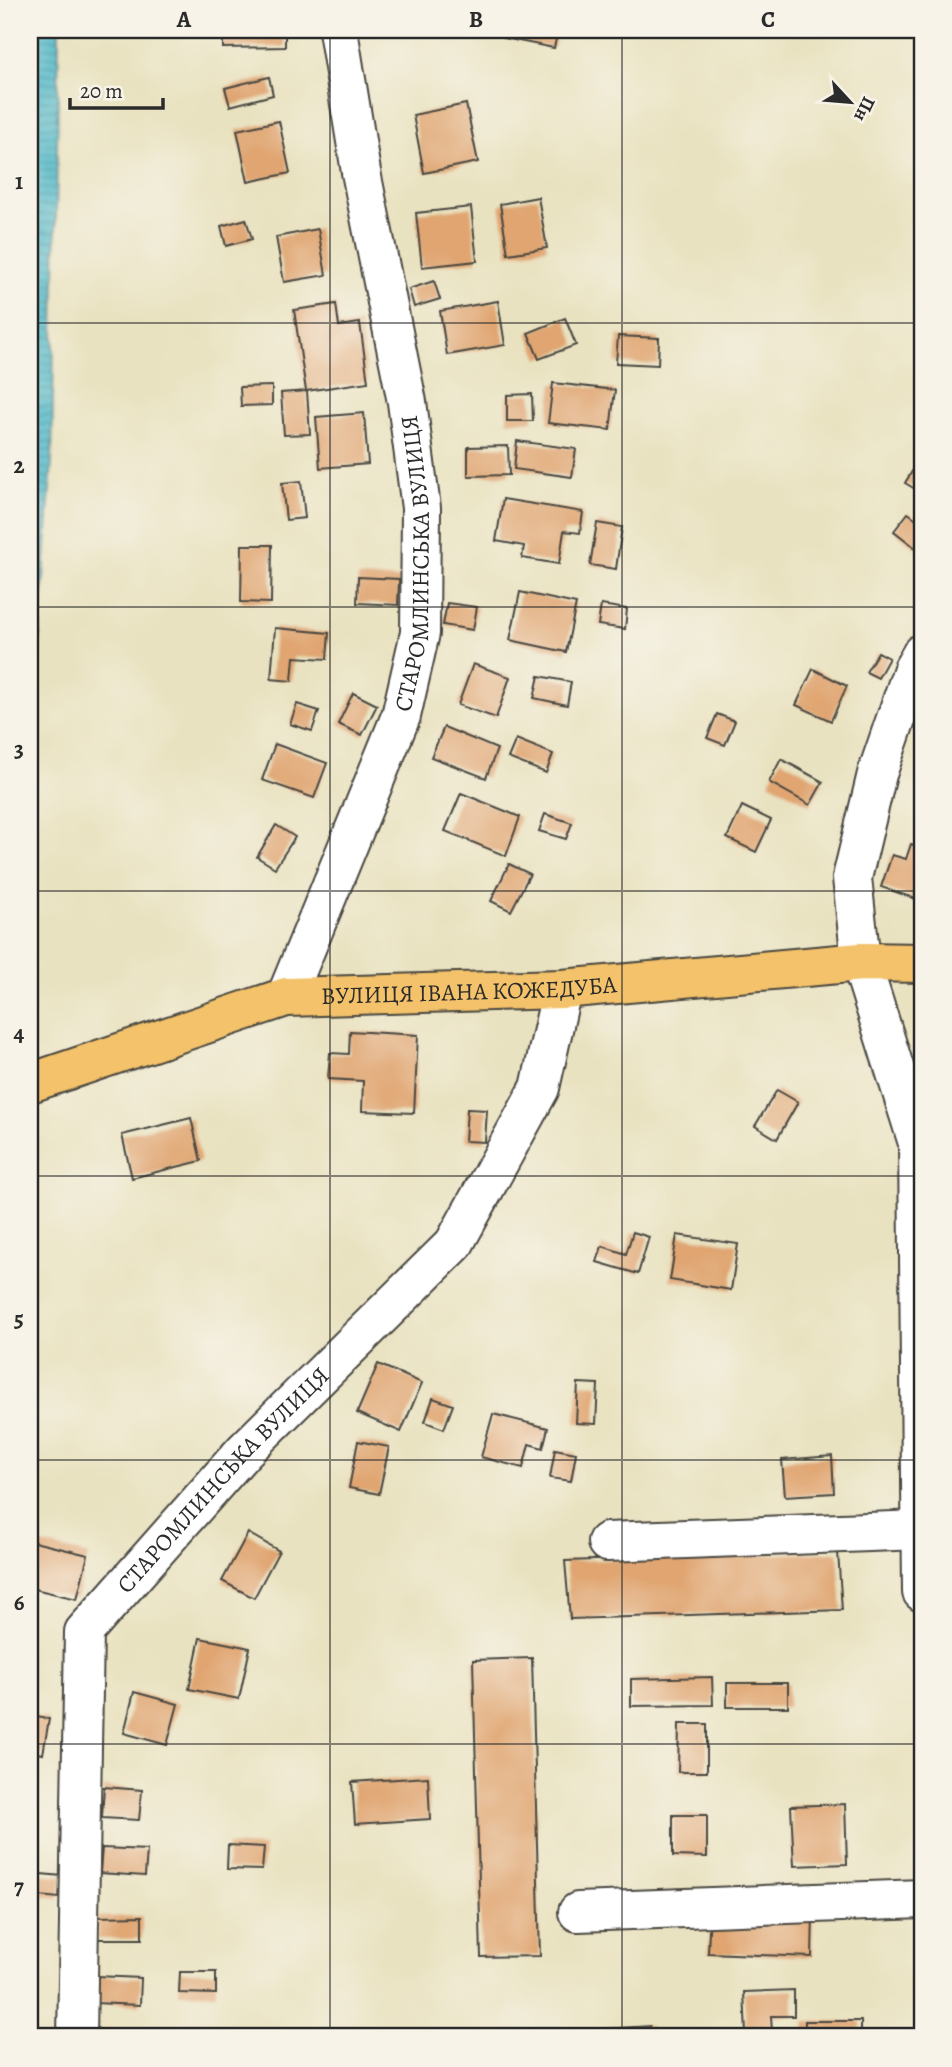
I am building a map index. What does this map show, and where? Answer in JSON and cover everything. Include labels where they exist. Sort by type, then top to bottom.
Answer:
[{"type":"main road","name":"ВУЛИЦЯ ІВАНА КОЖЕДУБА","points":[[30,1083],[286,997],[562,989],[861,962],[922,962]]},
{"type":"street","name":"СТАРОМЛИНСЬКА ВУЛИЦЯ","points":[[286,997],[401,716],[420,632],[421,508],[407,402],[361,172],[338,30]]},
{"type":"street","points":[[922,653],[913,669],[877,774],[852,878],[861,962],[918,1143],[922,1592]]},
{"type":"street","name":"СТАРОМЛИНСЬКА ВУЛИЦЯ","points":[[77,2037],[83,1632],[244,1451],[454,1244],[540,1088],[562,989]]},
{"type":"street","points":[[607,1542],[921,1530]]},
{"type":"street","points":[[578,1912],[922,1899]]},
{"type":"water","points":[[30,30],[59,30],[52,461],[33,729],[30,738]]},
{"type":"building","points":[[223,30],[285,30],[285,47],[223,48]]},
{"type":"building","points":[[506,30],[558,30],[554,48],[504,38]]},
{"type":"building","points":[[269,77],[273,95],[230,106],[225,88]]},
{"type":"building","points":[[466,104],[478,162],[424,173],[413,115]]},
{"type":"building","points":[[279,121],[290,173],[248,182],[237,130]]},
{"type":"building","points":[[538,197],[547,248],[508,254],[500,204]]},
{"type":"building","points":[[471,207],[477,261],[422,267],[416,213]]},
{"type":"building","points":[[246,219],[252,239],[226,246],[221,226]]},
{"type":"building","points":[[318,229],[326,275],[284,282],[276,237]]},
{"type":"building","points":[[434,281],[440,299],[414,307],[409,289]]},
{"type":"building","points":[[498,301],[505,345],[447,355],[440,311]]},
{"type":"building","points":[[336,304],[339,326],[360,323],[368,382],[306,391],[294,310]]},
{"type":"building","points":[[565,318],[576,345],[539,359],[528,333]]},
{"type":"building","points":[[618,336],[659,338],[658,365],[616,363]]},
{"type":"building","points":[[553,383],[615,390],[610,430],[548,423]]},
{"type":"building","points":[[272,386],[272,405],[241,406],[240,387]]},
{"type":"building","points":[[307,391],[310,434],[284,435],[281,393]]},
{"type":"building","points":[[532,394],[533,421],[507,421],[507,395]]},
{"type":"building","points":[[364,413],[368,464],[320,468],[316,417]]},
{"type":"building","points":[[517,441],[576,449],[572,477],[514,469]]},
{"type":"building","points":[[508,446],[509,475],[468,476],[468,447]]},
{"type":"building","points":[[922,455],[922,493],[905,483]]},
{"type":"building","points":[[301,481],[305,518],[286,520],[282,483]]},
{"type":"building","points":[[503,499],[583,512],[580,533],[564,531],[559,564],[522,558],[524,546],[496,541]]},
{"type":"building","points":[[908,513],[922,523],[922,553],[894,531]]},
{"type":"building","points":[[597,523],[622,527],[616,569],[590,565]]},
{"type":"building","points":[[242,545],[272,545],[271,603],[241,602]]},
{"type":"building","points":[[358,577],[399,579],[398,605],[357,603]]},
{"type":"building","points":[[520,592],[576,604],[566,652],[510,640]]},
{"type":"building","points":[[447,603],[477,607],[473,630],[443,625]]},
{"type":"building","points":[[601,605],[627,609],[625,629],[598,625]]},
{"type":"building","points":[[275,628],[329,633],[327,659],[294,657],[292,681],[271,679]]},
{"type":"building","points":[[878,652],[889,658],[878,678],[866,672]]},
{"type":"building","points":[[473,664],[510,677],[496,718],[458,705]]},
{"type":"building","points":[[813,669],[847,686],[831,721],[796,705]]},
{"type":"building","points":[[539,676],[571,682],[567,705],[534,698]]},
{"type":"building","points":[[353,693],[377,705],[362,735],[338,724]]},
{"type":"building","points":[[297,704],[319,711],[312,731],[290,724]]},
{"type":"building","points":[[717,714],[735,721],[725,745],[707,738]]},
{"type":"building","points":[[444,727],[497,749],[486,778],[431,757]]},
{"type":"building","points":[[516,739],[553,754],[546,773],[508,758]]},
{"type":"building","points":[[275,744],[327,763],[314,798],[262,780]]},
{"type":"building","points":[[781,759],[823,782],[810,805],[769,782]]},
{"type":"building","points":[[461,793],[520,817],[506,856],[445,831]]},
{"type":"building","points":[[742,806],[771,820],[756,852],[727,838]]},
{"type":"building","points":[[545,814],[572,823],[566,839],[539,831]]},
{"type":"building","points":[[276,825],[295,837],[275,868],[257,857]]},
{"type":"building","points":[[911,844],[922,848],[922,901],[881,887],[892,855],[906,859]]},
{"type":"building","points":[[509,864],[530,874],[511,911],[491,901]]},
{"type":"building","points":[[350,1031],[418,1035],[414,1113],[362,1111],[363,1081],[328,1079],[330,1053],[349,1054]]},
{"type":"building","points":[[777,1090],[798,1102],[777,1139],[755,1126]]},
{"type":"building","points":[[467,1109],[487,1110],[485,1142],[465,1141]]},
{"type":"building","points":[[191,1118],[201,1161],[132,1178],[122,1135]]},
{"type":"building","points":[[633,1232],[649,1237],[638,1274],[597,1262],[602,1246],[626,1254]]},
{"type":"building","points":[[677,1235],[738,1244],[731,1290],[670,1280]]},
{"type":"building","points":[[378,1364],[422,1383],[401,1432],[357,1413]]},
{"type":"building","points":[[578,1383],[598,1384],[596,1424],[576,1423]]},
{"type":"building","points":[[433,1398],[453,1405],[444,1429],[425,1422]]},
{"type":"building","points":[[493,1414],[548,1428],[543,1448],[529,1444],[523,1468],[481,1457]]},
{"type":"building","points":[[358,1441],[389,1447],[379,1494],[349,1488]]},
{"type":"building","points":[[555,1449],[576,1453],[571,1481],[550,1478]]},
{"type":"building","points":[[832,1456],[834,1493],[785,1496],[782,1460]]},
{"type":"building","points":[[248,1533],[279,1551],[254,1598],[222,1581]]},
{"type":"building","points":[[30,1541],[88,1555],[77,1599],[30,1588]]},
{"type":"building","points":[[838,1552],[842,1610],[570,1619],[565,1561]]},
{"type":"building","points":[[200,1638],[250,1648],[239,1699],[189,1689]]},
{"type":"building","points":[[532,1658],[540,1956],[481,1957],[473,1660]]},
{"type":"building","points":[[712,1677],[713,1705],[631,1706],[631,1679]]},
{"type":"building","points":[[727,1683],[788,1683],[788,1707],[727,1707]]},
{"type":"building","points":[[134,1692],[178,1704],[167,1745],[124,1733]]},
{"type":"building","points":[[30,1716],[49,1719],[43,1754],[30,1752]]},
{"type":"building","points":[[679,1724],[707,1724],[707,1772],[678,1772]]},
{"type":"building","points":[[428,1777],[430,1819],[355,1824],[352,1782]]},
{"type":"building","points":[[104,1787],[142,1790],[139,1820],[102,1818]]},
{"type":"building","points":[[30,1800],[37,1801],[31,1838],[30,1838]]},
{"type":"building","points":[[845,1804],[847,1864],[794,1866],[791,1806]]},
{"type":"building","points":[[673,1815],[707,1815],[707,1857],[673,1856]]},
{"type":"building","points":[[228,1845],[264,1847],[262,1870],[227,1869]]},
{"type":"building","points":[[102,1848],[147,1850],[145,1876],[100,1873]]},
{"type":"building","points":[[30,1873],[62,1876],[59,1898],[30,1895]]},
{"type":"building","points":[[710,1908],[813,1912],[812,1957],[708,1953]]},
{"type":"building","points":[[142,1916],[142,1939],[98,1939],[97,1917]]},
{"type":"building","points":[[180,1972],[216,1972],[216,1994],[179,1993]]},
{"type":"building","points":[[96,1976],[141,1978],[140,2005],[94,2003]]},
{"type":"building","points":[[794,1990],[794,2016],[771,2016],[772,2032],[746,2034],[744,1992]]},
{"type":"building","points":[[805,2021],[861,2021],[861,2037],[805,2037]]},
{"type":"building","points":[[650,2026],[651,2037],[605,2037],[605,2029]]}]
